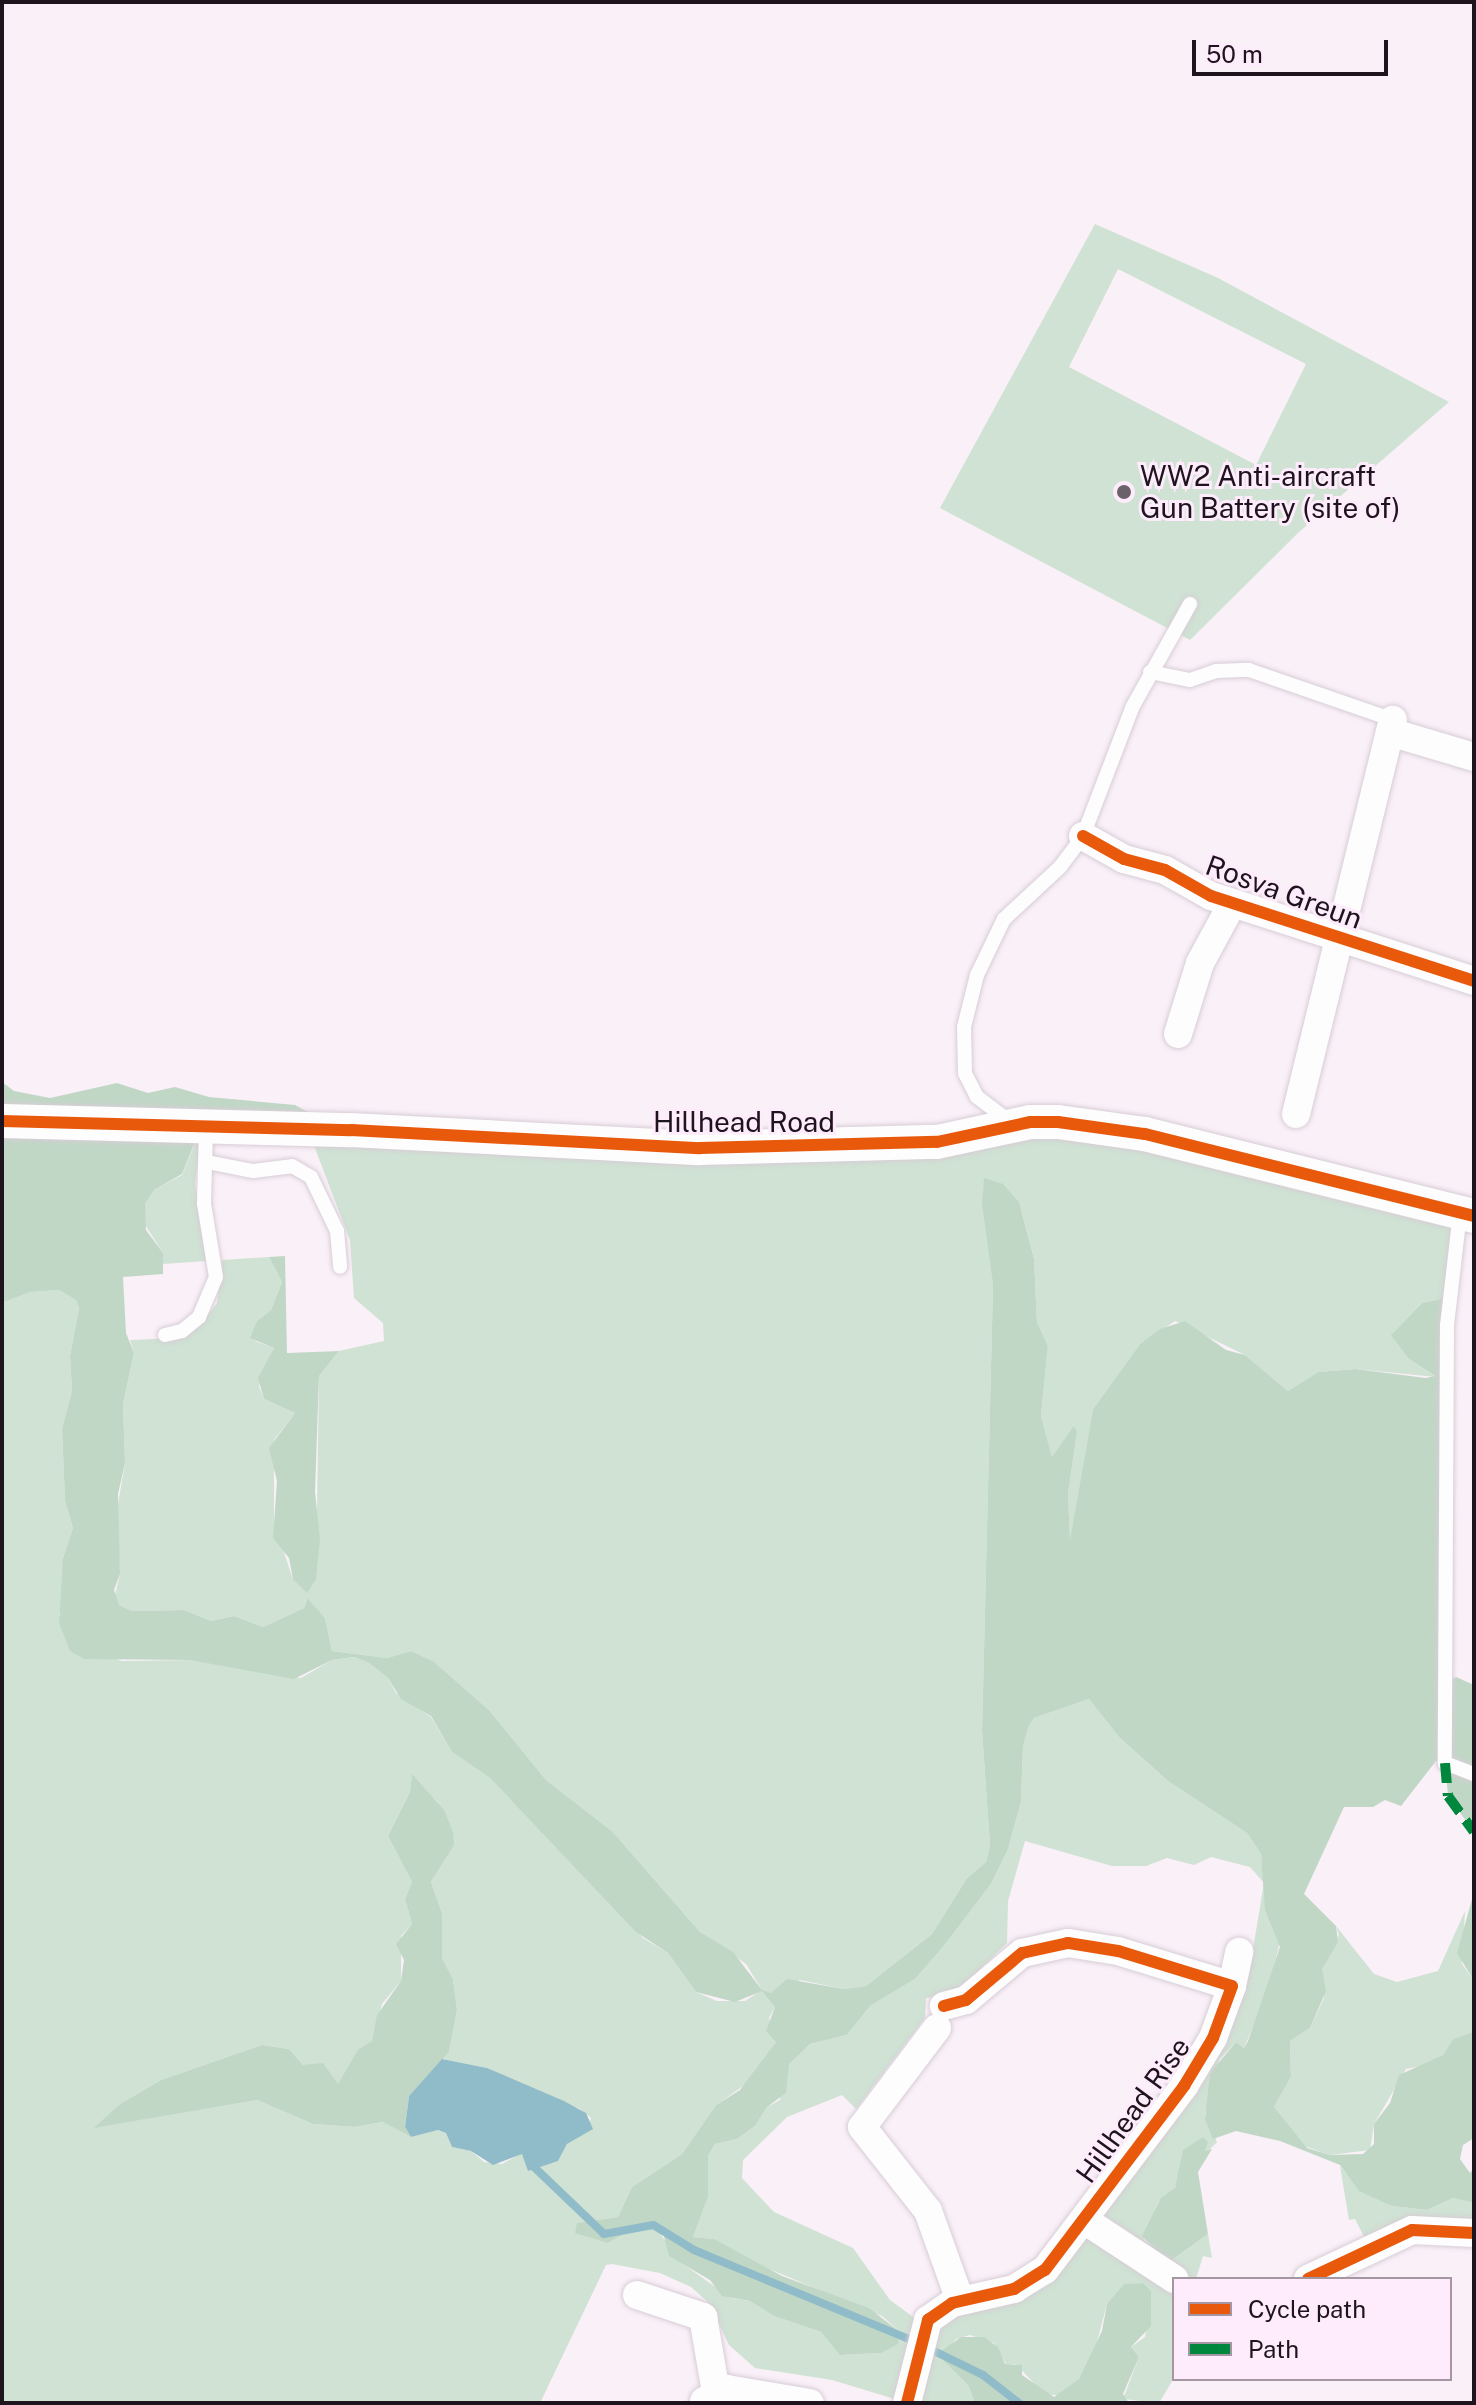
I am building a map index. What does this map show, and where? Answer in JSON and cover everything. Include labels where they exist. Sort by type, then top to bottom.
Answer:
[{"type":"street","points":[[1296,1114],[1392,726],[1474,757]]},
{"type":"street","name":"Rosva Greun","points":[[1083,836],[1232,904],[1474,981]]},
{"type":"street","points":[[1178,1034],[1200,963],[1232,904]]},
{"type":"street","name":"Hillhead Road","points":[[2,1121],[206,1125],[700,1148],[937,1142],[1015,1126],[1058,1122],[1145,1134],[1467,1214]]},
{"type":"street","points":[[960,2300],[928,2211],[853,2133],[941,2017],[966,2000],[1028,1938],[1107,1948],[1232,1986]]},
{"type":"street","name":"Hillhead Rise","points":[[907,2403],[918,2343],[937,2311],[960,2300],[1001,2293],[1036,2278],[1084,2220],[1203,2057],[1232,1986],[1239,1952]]},
{"type":"street","points":[[1084,2220],[1172,2278]]},
{"type":"street","points":[[1312,2277],[1412,2230],[1474,2233]]},
{"type":"street","points":[[637,2295],[703,2317],[709,2397],[810,2403]]},
{"type":"lane","points":[[1015,1126],[969,1088],[963,1043],[968,1006],[998,928],[1060,867],[1083,836],[1150,672],[1190,604]]},
{"type":"lane","points":[[1150,672],[1190,680],[1216,671],[1249,670],[1392,726]]},
{"type":"lane","points":[[165,1335],[194,1323],[214,1289],[215,1250],[204,1204],[206,1125]]},
{"type":"lane","points":[[207,1162],[253,1171],[292,1166],[311,1177],[337,1231],[340,1267]]},
{"type":"lane","points":[[1467,1214],[1447,1325],[1445,1763],[1474,1774]]},
{"type":"green space","points":[[1095,224],[1218,278],[1449,402],[1298,533],[1190,640],[940,508]],"holes":[[[1118,269],[1306,364],[1256,465],[1069,367]]]},
{"type":"green space","points":[[2,1082],[14,1091],[50,1098],[117,1083],[148,1093],[175,1087],[209,1097],[295,1105],[308,1112],[2,1120]]},
{"type":"green space","points":[[2,1122],[195,1142],[182,1174],[154,1190],[145,1204],[146,1230],[163,1253],[163,1274],[123,1277],[126,1333],[134,1353],[123,1404],[125,1463],[118,1494],[120,1574],[114,1590],[119,1605],[132,1611],[184,1610],[211,1621],[234,1616],[263,1627],[304,1608],[307,1598],[325,1618],[332,1651],[387,1658],[411,1651],[433,1661],[489,1710],[546,1780],[613,1832],[700,1932],[733,1952],[762,1990],[771,1993],[787,1979],[844,1989],[866,1986],[932,1934],[967,1878],[986,1862],[990,1845],[982,1731],[993,1285],[982,1203],[984,1178],[1003,1184],[1019,1202],[1034,1259],[1037,1322],[1048,1346],[1041,1416],[1052,1457],[1074,1426],[1077,1432],[1068,1494],[1070,1540],[1093,1409],[1140,1344],[1160,1329],[1185,1321],[1226,1350],[1245,1355],[1288,1391],[1318,1372],[1355,1369],[1426,1378],[1435,1376],[1409,1359],[1391,1335],[1422,1303],[1445,1298],[1446,1682],[1456,1677],[1474,1685],[1474,1832],[1448,1796],[1445,1762],[1436,1761],[1401,1806],[1385,1800],[1373,1807],[1344,1807],[1304,1894],[1336,1926],[1338,1942],[1322,1969],[1326,1991],[1310,2028],[1290,2041],[1291,2077],[1274,2107],[1307,2148],[1330,2155],[1363,2154],[1374,2144],[1374,2124],[1390,2103],[1399,2075],[1443,2055],[1453,2039],[1474,2032],[1474,2138],[1463,2145],[1460,2159],[1470,2173],[1474,2168],[1474,2203],[1453,2198],[1427,2210],[1392,2206],[1359,2191],[1340,2165],[1280,2141],[1236,2131],[1213,2139],[1205,2119],[1210,2073],[1236,2042],[1244,2048],[1248,2041],[1280,1947],[1265,1910],[1261,1854],[1247,1833],[1168,1781],[1119,1737],[1089,1699],[1034,1718],[1029,1726],[1023,1746],[1021,1802],[1008,1849],[991,1884],[943,1947],[915,1979],[870,2006],[847,2035],[810,2044],[789,2064],[786,2093],[767,2107],[755,2126],[737,2139],[715,2144],[708,2156],[708,2197],[693,2237],[714,2239],[782,2276],[869,2308],[900,2332],[898,2344],[881,2353],[840,2355],[821,2332],[774,2316],[750,2301],[722,2296],[710,2280],[669,2256],[663,2233],[649,2226],[642,2224],[608,2243],[575,2233],[577,2223],[618,2217],[632,2187],[682,2154],[716,2105],[740,2090],[776,2042],[766,2031],[775,2007],[762,1991],[735,2002],[696,1992],[668,1953],[636,1932],[490,1778],[452,1752],[431,1716],[401,1699],[388,1678],[369,1663],[354,1657],[332,1660],[294,1679],[189,1660],[84,1659],[70,1651],[59,1623],[63,1558],[73,1528],[65,1501],[62,1429],[72,1391],[70,1356],[79,1308],[76,1300],[59,1290],[30,1292],[2,1303]]},
{"type":"green space","points":[[202,1126],[195,1184],[206,1261],[163,1264],[163,1253],[144,1223],[145,1204],[154,1190],[182,1175]]},
{"type":"green space","points":[[1018,1126],[1459,1213],[1445,1298],[1422,1303],[1393,1333],[1409,1359],[1436,1377],[1355,1369],[1318,1372],[1288,1391],[1245,1355],[1175,1321],[1140,1344],[1093,1409],[1070,1542],[1068,1494],[1077,1432],[1052,1458],[1041,1416],[1048,1346],[1037,1322],[1034,1259],[1022,1213],[1009,1192],[1003,1184],[983,1187],[993,1285],[982,1731],[990,1845],[986,1862],[967,1878],[932,1934],[866,1986],[844,1989],[800,1980],[771,1993],[763,1991],[775,2007],[769,2018],[776,2042],[746,2084],[716,2105],[682,2154],[632,2187],[618,2217],[577,2223],[608,2243],[642,2224],[657,2229],[680,2262],[731,2298],[750,2301],[774,2316],[821,2332],[841,2355],[881,2353],[900,2332],[882,2316],[745,2259],[714,2239],[693,2237],[708,2197],[708,2156],[715,2144],[737,2139],[755,2126],[767,2107],[780,2100],[789,2063],[810,2044],[847,2035],[870,2006],[915,1979],[943,1947],[991,1884],[1008,1849],[1021,1802],[1023,1746],[1029,1726],[1034,1718],[1089,1699],[1119,1737],[1168,1781],[1247,1833],[1261,1854],[1266,1896],[1265,1910],[1280,1942],[1268,1991],[1244,2048],[1236,2042],[1219,2060],[1205,2114],[1217,2142],[1206,2153],[1203,2137],[1183,2157],[1175,2188],[1158,2203],[1144,2240],[1174,2259],[1208,2234],[1212,2258],[1203,2256],[1197,2277],[1173,2277],[1085,2220],[1252,1955],[1264,1883],[1250,1867],[1211,1857],[1194,1865],[1167,1858],[1146,1866],[1112,1866],[1025,1841],[1008,1901],[1007,1943],[954,1995],[926,1998],[925,2018],[856,2109],[842,2095],[787,2117],[743,2160],[742,2178],[774,2212],[853,2248],[890,2300],[924,2325],[989,2297],[1084,2222],[1172,2279],[1172,2381],[1159,2403],[1123,2399],[1139,2357],[1131,2347],[1145,2337],[1151,2297],[1143,2283],[1128,2284],[1107,2304],[1094,2353],[1077,2383],[1059,2395],[1045,2395],[1016,2364],[1006,2364],[994,2343],[970,2335],[956,2339],[941,2357],[968,2385],[975,2403],[908,2403],[832,2380],[755,2368],[729,2345],[709,2303],[691,2287],[660,2273],[612,2264],[606,2265],[541,2401],[2,2403],[2,1303],[30,1292],[59,1290],[76,1300],[79,1308],[70,1356],[72,1391],[62,1429],[65,1501],[73,1528],[63,1558],[65,1595],[59,1614],[67,1643],[122,1661],[189,1660],[301,1678],[332,1660],[354,1657],[369,1663],[388,1678],[396,1693],[431,1717],[452,1752],[490,1778],[643,1938],[668,1953],[696,1992],[717,2001],[745,2001],[762,1990],[746,1964],[700,1932],[613,1832],[546,1780],[489,1710],[433,1661],[411,1651],[387,1658],[332,1651],[325,1618],[306,1599],[304,1608],[263,1627],[234,1616],[211,1621],[184,1610],[132,1611],[114,1599],[120,1574],[117,1510],[125,1463],[123,1404],[134,1353],[130,1340],[176,1338],[205,1319],[217,1303],[222,1260],[269,1257],[282,1282],[271,1310],[257,1321],[255,1341],[274,1348],[259,1386],[264,1399],[295,1413],[274,1440],[274,1523],[293,1579],[316,1579],[319,1376],[339,1351],[384,1341],[383,1323],[354,1298],[350,1240],[308,1130],[462,1137]],"holes":[[[412,1776],[438,1803],[447,1856],[431,1882],[442,1913],[442,1958],[453,1979],[457,2010],[449,2052],[442,2059],[487,2068],[580,2109],[591,2118],[587,2131],[567,2144],[558,2161],[534,2167],[522,2153],[502,2164],[484,2162],[471,2151],[452,2147],[446,2133],[437,2130],[411,2137],[384,2122],[355,2127],[313,2124],[257,2100],[98,2127],[120,2104],[161,2080],[262,2045],[289,2049],[303,2065],[338,2085],[372,2041],[382,2004],[401,1981],[401,1936],[412,1924],[405,1899],[412,1882],[388,1836],[410,1792]]]},
{"type":"green space","points":[[285,1256],[287,1353],[339,1351],[319,1376],[315,1492],[320,1539],[316,1579],[307,1593],[293,1579],[289,1558],[273,1538],[277,1481],[269,1448],[295,1413],[264,1399],[258,1378],[274,1348],[250,1338],[257,1321],[271,1310],[282,1282],[269,1257]]},
{"type":"green space","points":[[412,1774],[444,1810],[453,1832],[454,1845],[431,1882],[442,1913],[442,1958],[453,1979],[457,2010],[449,2052],[409,2096],[405,2127],[411,2137],[383,2122],[355,2127],[313,2124],[257,2100],[94,2128],[120,2104],[161,2080],[262,2045],[289,2049],[303,2065],[323,2063],[338,2084],[358,2050],[372,2041],[377,2015],[401,1981],[404,1960],[396,1944],[412,1924],[405,1899],[412,1882],[388,1836],[410,1792]]},
{"type":"green space","points":[[1474,1892],[1474,1981],[1457,1953]]},
{"type":"green space","points":[[1465,1911],[1462,1964],[1474,1981],[1473,2033],[1453,2039],[1443,2055],[1426,2065],[1406,2069],[1374,2124],[1370,2150],[1330,2155],[1304,2146],[1274,2107],[1291,2077],[1290,2041],[1310,2028],[1324,1998],[1322,1969],[1339,1935],[1336,1926],[1374,1974],[1397,1982],[1438,1971]]},
{"type":"green space","points":[[1203,2137],[1208,2142],[1205,2151],[1212,2149],[1198,2172],[1208,2234],[1168,2263],[1142,2236],[1161,2198],[1175,2188],[1183,2150]]},
{"type":"green space","points":[[1340,2166],[1357,2187],[1392,2206],[1427,2210],[1453,2198],[1474,2203],[1474,2233],[1371,2250],[1355,2219],[1349,2220]]},
{"type":"green space","points":[[1143,2283],[1151,2291],[1151,2326],[1131,2347],[1139,2357],[1123,2394],[1129,2403],[975,2403],[968,2385],[937,2354],[961,2337],[984,2337],[998,2347],[1005,2364],[1022,2365],[1022,2375],[1054,2397],[1079,2379],[1102,2331],[1107,2304],[1124,2284]]},
{"type":"water","points":[[442,2059],[487,2068],[564,2101],[586,2113],[593,2129],[567,2144],[558,2161],[528,2171],[522,2154],[493,2165],[471,2151],[452,2147],[446,2133],[438,2130],[411,2137],[405,2127],[409,2096]]},
{"type":"waterway","points":[[534,2167],[604,2234],[653,2225]]},
{"type":"waterway","points":[[655,2226],[694,2250],[916,2342]]},
{"type":"waterway","points":[[928,2348],[983,2375],[1019,2403]]},
{"type":"marked path","points":[[1445,1763],[1448,1796],[1474,1832]]},
{"type":"cycle path","points":[[1083,836],[1124,859],[1165,870],[1211,896],[1474,981]]},
{"type":"cycle path","points":[[2,1121],[351,1130],[700,1148],[937,1142],[1030,1122],[1058,1122],[1145,1134],[1474,1216]]},
{"type":"cycle path","points":[[907,2403],[928,2320],[952,2303],[1014,2289],[1045,2270],[1184,2086],[1213,2038],[1232,1986],[1118,1951],[1068,1943],[1022,1953],[966,2000],[944,2006]]},
{"type":"cycle path","points":[[1312,2277],[1412,2230],[1474,2233]]},
{"type":"place","name":"WW2 Anti-aircraft Gun Battery (site of)","points":[[1124,492]]}]
